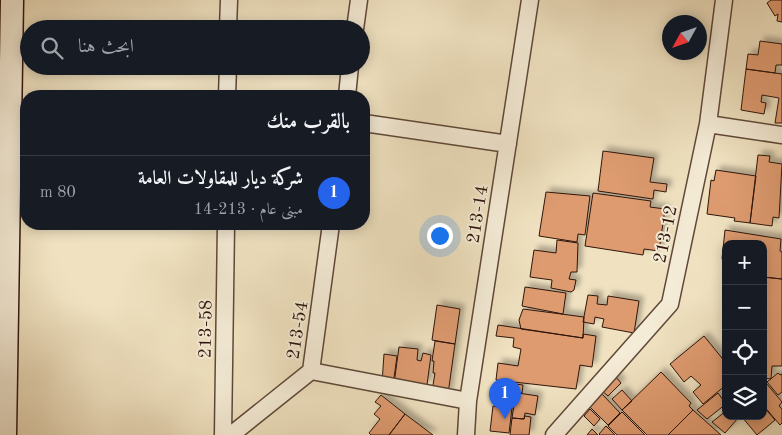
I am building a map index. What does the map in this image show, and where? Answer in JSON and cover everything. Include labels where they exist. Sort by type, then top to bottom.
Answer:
[{"type":"main road","points":[[0,435],[5,435],[12,0]]},
{"type":"street","points":[[228,0],[228,20]]},
{"type":"street","points":[[356,20],[358,0]]},
{"type":"street","name":"213-14","points":[[466,435],[468,401],[530,0]]},
{"type":"street","name":"213-12","points":[[554,435],[670,304],[708,124],[724,0]]},
{"type":"street","points":[[227,90],[228,75]]},
{"type":"street","points":[[347,90],[349,75]]},
{"type":"street","points":[[708,124],[782,135]]},
{"type":"street","points":[[370,125],[508,144]]},
{"type":"street","name":"213-58","points":[[223,435],[226,230]]},
{"type":"street","name":"213-54","points":[[231,435],[311,370],[330,230]]},
{"type":"street","points":[[311,370],[468,401]]},
{"type":"building","points":[[771,0],[782,0],[782,22],[777,21],[778,14],[775,16],[767,3]]},
{"type":"building","points":[[760,41],[782,44],[782,65],[776,65],[775,73],[746,69],[748,54],[758,55]]},
{"type":"building","points":[[746,69],[782,74],[782,123],[775,123],[779,98],[762,95],[761,102],[766,103],[764,114],[741,110]]},
{"type":"building","points":[[603,151],[654,158],[650,182],[667,184],[666,192],[654,190],[653,199],[598,191]]},
{"type":"building","points":[[758,155],[770,156],[769,162],[782,164],[779,218],[773,217],[772,226],[750,223]]},
{"type":"building","points":[[716,170],[756,176],[750,223],[734,221],[735,218],[707,214],[711,180],[714,181]]},
{"type":"building","points":[[546,192],[590,196],[585,235],[578,234],[577,242],[539,236]]},
{"type":"building","points":[[593,193],[651,201],[650,207],[665,209],[659,251],[644,249],[643,255],[585,246]]},
{"type":"building","points":[[725,230],[781,239],[782,279],[767,277],[767,240],[724,240]]},
{"type":"building","points":[[557,240],[578,243],[577,272],[571,272],[569,279],[576,280],[574,290],[571,292],[551,288],[552,280],[530,277],[534,250],[556,253]]},
{"type":"building","points":[[767,277],[782,279],[782,366],[772,366],[771,379],[767,378]]},
{"type":"building","points":[[525,287],[566,293],[563,314],[522,306]]},
{"type":"building","points":[[588,295],[598,296],[597,304],[607,305],[608,296],[639,301],[634,333],[602,327],[604,319],[595,317],[594,324],[583,322]]},
{"type":"building","points":[[437,305],[460,309],[455,344],[432,340]]},
{"type":"building","points":[[523,309],[584,317],[583,338],[521,329],[519,320]]},
{"type":"building","points":[[498,325],[583,338],[583,334],[596,336],[592,367],[580,365],[576,389],[496,380],[498,363],[518,366],[521,349],[513,347],[514,338],[496,336]]},
{"type":"building","points":[[704,336],[722,358],[722,388],[703,404],[693,392],[701,385],[691,376],[684,382],[670,364]]},
{"type":"building","points":[[435,341],[455,344],[448,394],[432,391],[435,373],[433,373],[434,361],[432,361]]},
{"type":"building","points":[[399,347],[418,349],[417,360],[421,361],[423,353],[431,355],[427,385],[394,384]]},
{"type":"building","points":[[384,354],[397,356],[393,385],[382,383]]},
{"type":"building","points":[[661,372],[691,403],[689,406],[693,410],[668,435],[647,435],[622,410]]},
{"type":"building","points":[[778,373],[782,374],[782,392],[778,395],[767,382]]},
{"type":"building","points":[[615,376],[621,383],[608,396],[601,390]]},
{"type":"building","points":[[499,382],[523,385],[522,393],[498,390]]},
{"type":"building","points":[[767,384],[782,402],[779,406],[782,409],[782,423],[780,425],[767,410]]},
{"type":"building","points":[[498,390],[538,396],[535,415],[525,413],[524,419],[512,418],[514,405],[496,403]]},
{"type":"building","points":[[622,390],[632,401],[622,410],[612,399]]},
{"type":"building","points":[[718,393],[722,398],[722,407],[707,419],[697,410]]},
{"type":"building","points":[[602,394],[620,413],[608,425],[590,407]]},
{"type":"building","points":[[381,395],[405,414],[389,435],[371,435],[369,433],[380,419],[374,414],[381,406],[375,402]]},
{"type":"building","points":[[493,406],[512,408],[509,433],[490,431]]},
{"type":"building","points":[[590,409],[600,419],[594,426],[584,416]]},
{"type":"building","points":[[693,410],[721,435],[668,435]]},
{"type":"building","points":[[767,411],[775,420],[757,435],[744,420],[767,420]]},
{"type":"building","points":[[622,412],[645,435],[617,435],[608,426]]},
{"type":"building","points":[[405,414],[433,435],[389,435]]},
{"type":"building","points":[[722,414],[722,420],[736,420],[725,433],[712,422]]},
{"type":"building","points":[[525,416],[531,417],[529,435],[510,435],[512,418],[524,419]]},
{"type":"building","points":[[606,426],[615,435],[599,434]]},
{"type":"building","points":[[592,429],[598,435],[587,435]]},
{"type":"place","name":"شركة ديار للمقاولات العامة","points":[[505,419]]}]
